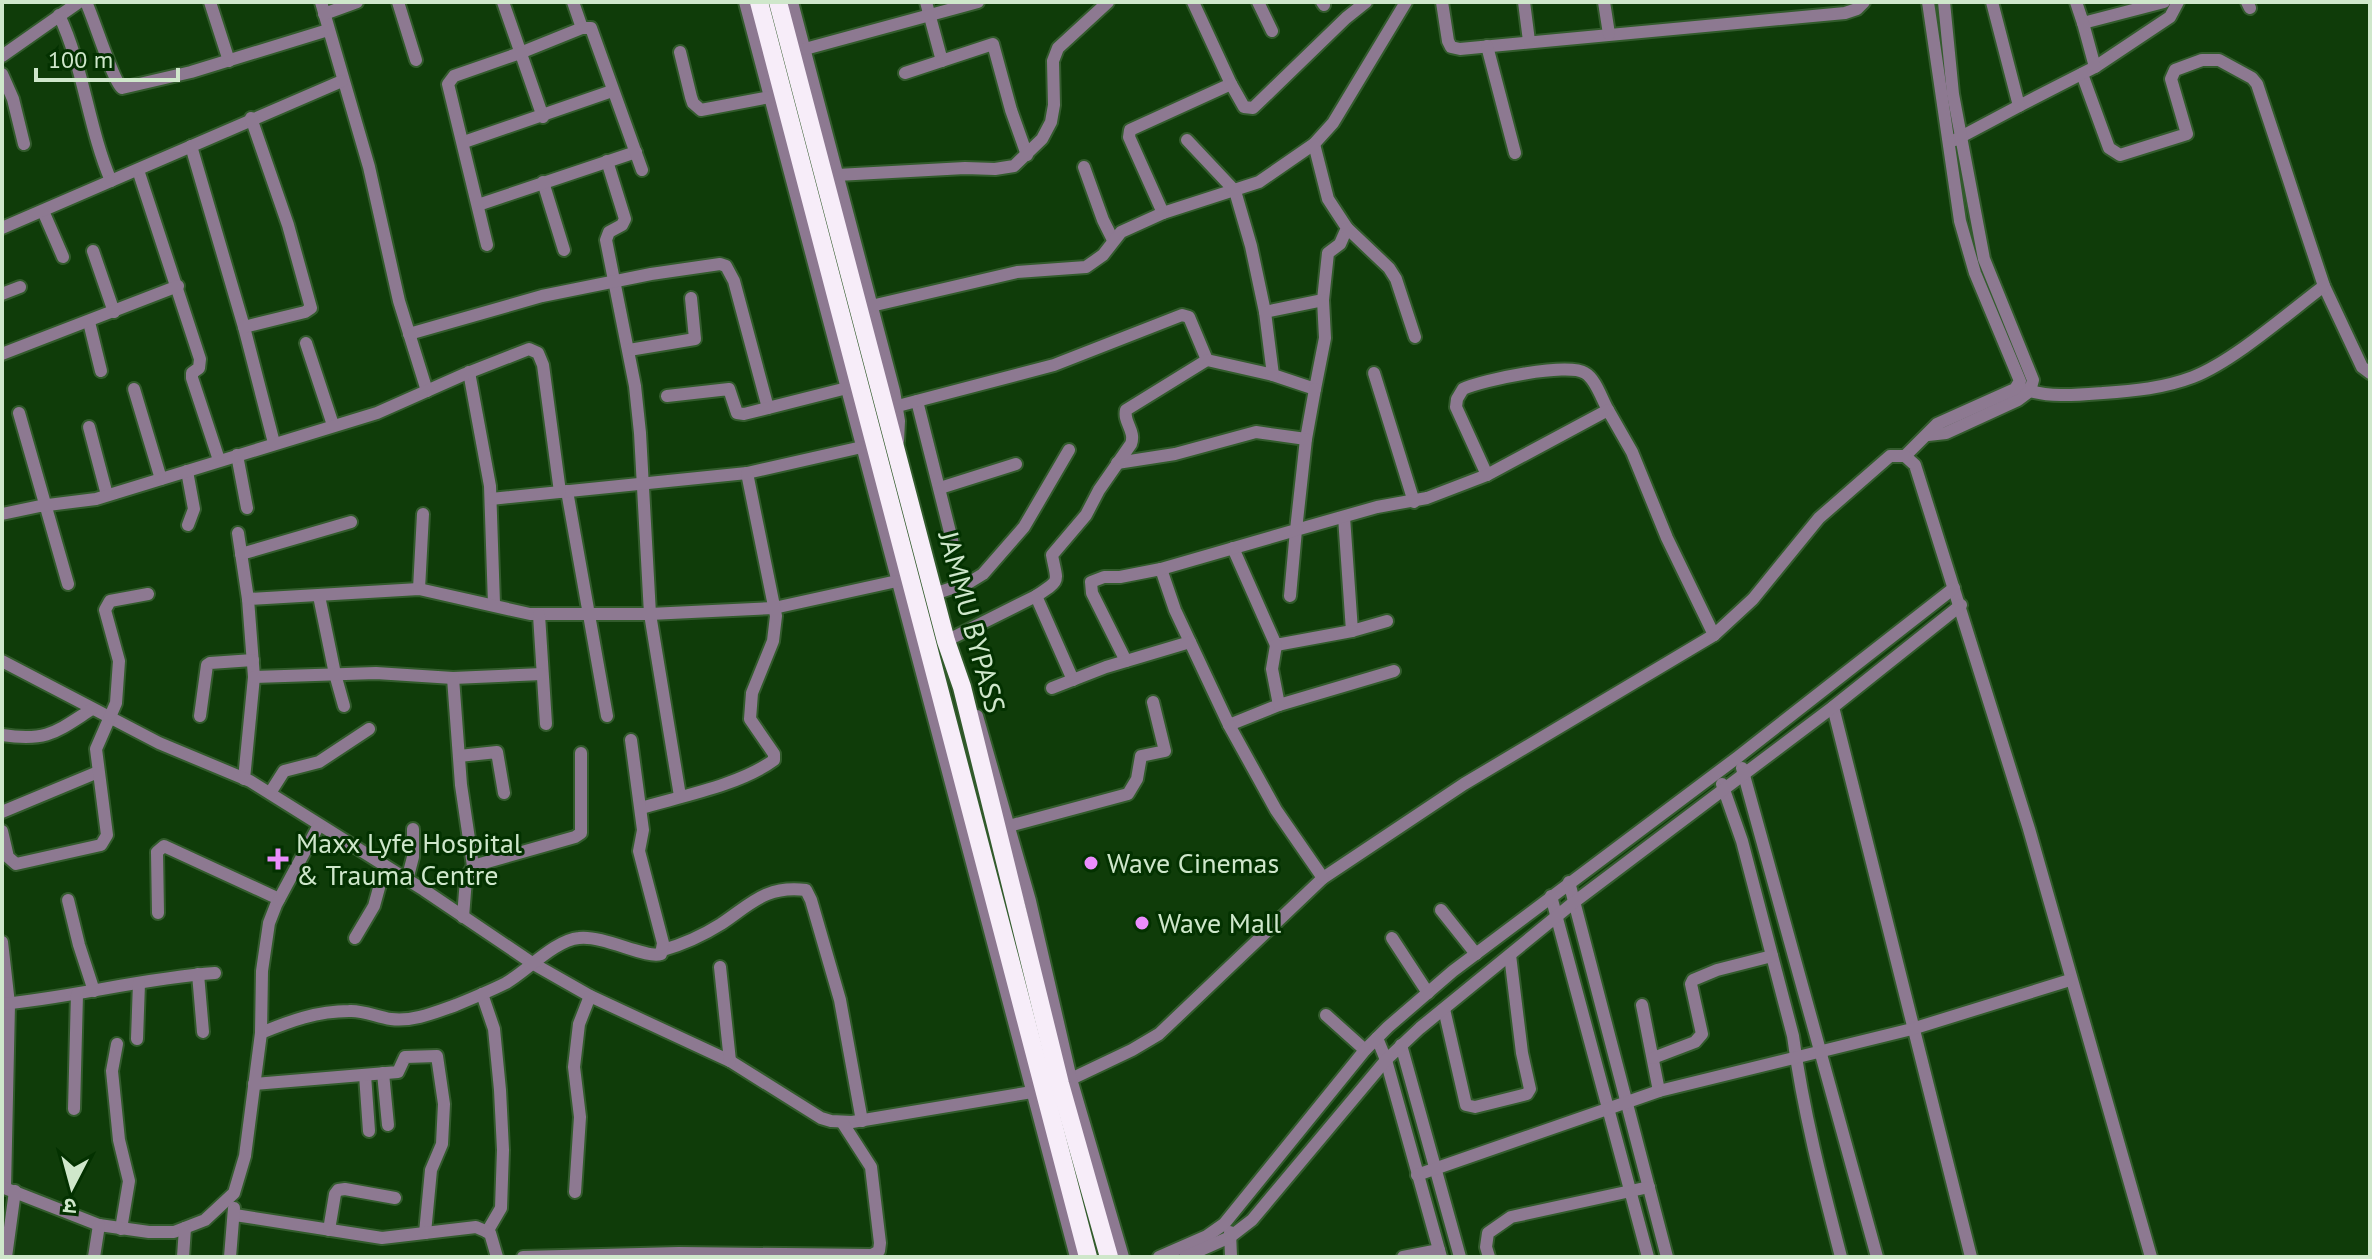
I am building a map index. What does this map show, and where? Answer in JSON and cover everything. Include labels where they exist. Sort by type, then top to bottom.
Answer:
[{"type":"highway","name":"JAMMU BYPASS","points":[[759,2],[1052,1086],[1109,1257]]},
{"type":"highway","name":"JAMMU BYPASS","points":[[778,2],[891,408],[897,452],[946,641],[962,687],[1088,1257]]},
{"type":"street","points":[[2,56],[79,2]]},
{"type":"street","points":[[86,2],[115,81],[122,88],[229,61],[328,30]]},
{"type":"street","points":[[210,2],[229,61]]},
{"type":"street","points":[[357,2],[322,8],[369,167],[391,272],[427,391]]},
{"type":"street","points":[[398,2],[416,60]]},
{"type":"street","points":[[503,2],[543,117]]},
{"type":"street","points":[[573,2],[582,28]]},
{"type":"street","points":[[745,2],[897,581],[1052,1086],[1123,1257]]},
{"type":"street","points":[[792,2],[871,306],[891,408],[1054,365],[1182,315],[1189,317],[1207,360]]},
{"type":"street","points":[[926,2],[942,61]]},
{"type":"street","points":[[805,49],[978,2]]},
{"type":"street","points":[[1193,2],[1244,107],[1253,108],[1366,2]]},
{"type":"street","points":[[1258,2],[1272,31]]},
{"type":"street","points":[[871,306],[1017,272],[1086,267],[1103,255],[1113,240],[1127,228],[1267,178],[1314,144],[1333,123],[1406,2]]},
{"type":"street","points":[[1442,2],[1451,47],[1460,49],[1845,13],[1857,9],[1864,2]]},
{"type":"street","points":[[1524,2],[1529,41]]},
{"type":"street","points":[[1604,2],[1609,34]]},
{"type":"street","points":[[1992,2],[2019,106]]},
{"type":"street","points":[[2076,2],[2095,67]]},
{"type":"street","points":[[2083,23],[2164,2]]},
{"type":"street","points":[[1954,141],[2019,106],[2084,81],[2095,67],[2170,17],[2178,2]]},
{"type":"street","points":[[837,175],[1007,168],[1027,155],[1042,139],[1051,122],[1055,53],[1104,3]]},
{"type":"street","points":[[1905,456],[1928,435],[1946,433],[2018,400],[2032,373],[1984,259],[1954,141],[1929,7],[1944,5],[1954,141]]},
{"type":"street","points":[[59,15],[76,55],[95,137],[111,181]]},
{"type":"street","points":[[487,245],[449,79],[588,27],[594,31],[612,91],[642,170]]},
{"type":"street","points":[[905,73],[993,44],[1027,155]]},
{"type":"street","points":[[1487,46],[1515,153]]},
{"type":"street","points":[[680,52],[693,103],[701,110],[770,97]]},
{"type":"street","points":[[2084,81],[2109,148],[2120,155],[2187,134],[2171,79],[2175,70],[2212,59],[2252,78],[2262,96],[2274,142],[2326,291],[2362,367],[2370,373]]},
{"type":"street","points":[[2,74],[13,99],[24,144]]},
{"type":"street","points":[[2,228],[342,81]]},
{"type":"street","points":[[1163,213],[1129,137],[1130,130],[1231,84]]},
{"type":"street","points":[[464,142],[612,91]]},
{"type":"street","points":[[244,327],[311,308],[288,225],[251,118]]},
{"type":"street","points":[[1187,140],[1235,191],[1265,312],[1273,375]]},
{"type":"street","points":[[1314,144],[1328,199],[1347,228],[1389,268],[1396,279],[1415,337]]},
{"type":"street","points":[[191,146],[274,443]]},
{"type":"street","points":[[478,205],[636,152]]},
{"type":"street","points":[[607,161],[625,219],[606,237],[629,350],[640,433],[650,614],[680,796]]},
{"type":"street","points":[[1084,167],[1113,240]]},
{"type":"street","points":[[138,170],[178,286],[200,364],[192,373],[192,378],[219,460]]},
{"type":"street","points":[[543,182],[564,250]]},
{"type":"street","points":[[43,211],[63,257]]},
{"type":"street","points":[[1290,596],[1306,439],[1325,338],[1323,300],[1328,253],[1340,244],[1347,228]]},
{"type":"street","points":[[93,251],[114,312]]},
{"type":"street","points":[[409,334],[542,296],[712,264],[726,266],[734,281],[768,408]]},
{"type":"street","points":[[2,354],[178,286]]},
{"type":"street","points":[[2,294],[20,287]]},
{"type":"street","points":[[2024,389],[2087,394],[2149,389],[2191,378],[2222,362],[2326,291]]},
{"type":"street","points":[[629,350],[695,339],[691,298]]},
{"type":"street","points":[[1265,312],[1323,300]]},
{"type":"street","points":[[89,322],[101,371]]},
{"type":"street","points":[[306,343],[333,425]]},
{"type":"street","points":[[2,514],[85,501],[377,413],[529,349],[538,353],[543,365],[563,492],[591,615],[607,716]]},
{"type":"street","points":[[946,641],[1036,596],[1056,581],[1058,576],[1052,555],[1086,515],[1133,440],[1126,410],[1207,360],[1273,375],[1315,389]]},
{"type":"street","points":[[1487,475],[1456,407],[1463,389],[1519,374],[1575,370],[1589,375],[1632,452],[1667,538],[1714,635]]},
{"type":"street","points":[[469,372],[491,499],[494,604]]},
{"type":"street","points":[[1374,373],[1414,502]]},
{"type":"street","points":[[667,396],[729,389],[737,413],[744,414],[847,388]]},
{"type":"street","points":[[134,389],[161,479]]},
{"type":"street","points":[[917,401],[953,544]]},
{"type":"street","points":[[1126,661],[1090,585],[1099,578],[1161,569],[1377,507],[1414,502],[1487,475],[1608,410]]},
{"type":"street","points":[[19,413],[68,584]]},
{"type":"street","points":[[89,427],[107,495]]},
{"type":"street","points":[[1117,463],[1175,454],[1256,432],[1306,439]]},
{"type":"street","points":[[491,499],[747,473],[862,447]]},
{"type":"street","points":[[934,594],[970,582],[983,574],[1024,527],[1069,450]]},
{"type":"street","points":[[237,455],[247,508]]},
{"type":"street","points":[[2,661],[159,743],[270,793],[532,963],[590,996],[730,1061],[811,1113],[831,1121],[862,1121],[1052,1086],[1132,1050],[1159,1034],[1323,878],[1464,784],[1714,635],[1753,599],[1819,518],[1890,456],[1905,456],[1915,465],[1961,605],[2029,829],[2151,1257]]},
{"type":"street","points":[[940,488],[1016,464]]},
{"type":"street","points":[[187,471],[194,509],[188,525]]},
{"type":"street","points":[[641,808],[733,779],[774,760],[774,754],[750,719],[752,693],[776,628],[747,473]]},
{"type":"street","points":[[419,589],[423,514]]},
{"type":"street","points":[[1344,517],[1352,631]]},
{"type":"street","points":[[241,554],[351,522]]},
{"type":"street","points":[[238,533],[248,599],[254,677],[244,779]]},
{"type":"street","points":[[1233,548],[1276,645],[1272,669],[1279,705]]},
{"type":"street","points":[[1161,569],[1190,642],[1229,725],[1276,810],[1323,878]]},
{"type":"street","points":[[248,599],[419,589],[539,615],[650,614],[774,608],[897,581]]},
{"type":"street","points":[[1159,1257],[1207,1236],[1230,1217],[1365,1050],[1428,993],[1569,882],[1718,773],[1954,588]]},
{"type":"street","points":[[3,838],[8,857],[16,864],[101,845],[107,835],[97,744],[116,703],[119,661],[106,604],[148,594]]},
{"type":"street","points":[[319,596],[344,706]]},
{"type":"street","points":[[1036,596],[1073,680]]},
{"type":"street","points":[[1185,1257],[1230,1237],[1261,1211],[1401,1045],[1573,903],[1833,707],[1961,605]]},
{"type":"street","points":[[539,615],[546,724]]},
{"type":"street","points":[[1276,645],[1387,621]]},
{"type":"street","points":[[1052,688],[1190,642]]},
{"type":"street","points":[[200,716],[207,665],[253,660]]},
{"type":"street","points":[[1229,725],[1279,705],[1394,671]]},
{"type":"street","points":[[254,677],[376,673],[453,678],[542,674]]},
{"type":"street","points":[[453,678],[473,866],[466,879],[463,917]]},
{"type":"street","points":[[962,687],[977,715],[1030,901],[1076,1257]]},
{"type":"street","points":[[1009,826],[1128,794],[1137,779],[1141,756],[1164,753],[1166,748],[1153,702]]},
{"type":"street","points":[[1833,707],[1971,1257]]},
{"type":"street","points":[[2,735],[25,739],[47,736],[92,709]]},
{"type":"street","points":[[270,793],[284,771],[319,762],[369,729]]},
{"type":"street","points":[[631,740],[644,835],[639,851],[663,950]]},
{"type":"street","points":[[459,756],[497,752],[504,793]]},
{"type":"street","points":[[473,866],[581,833],[581,753]]},
{"type":"street","points":[[1738,757],[1877,1257]]},
{"type":"street","points":[[2,812],[98,772]]},
{"type":"street","points":[[1718,773],[1742,841],[1793,1036],[1794,1057],[1815,1158],[1841,1257]]},
{"type":"street","points":[[7,1189],[99,1225],[174,1232],[205,1220],[231,1197],[245,1156],[261,1033],[266,937],[279,899],[319,825]]},
{"type":"street","points":[[407,880],[413,857],[413,829]]},
{"type":"street","points":[[158,913],[157,852],[164,846],[279,899]]},
{"type":"street","points":[[355,938],[374,906],[385,866]]},
{"type":"street","points":[[1569,882],[1667,1257]]},
{"type":"street","points":[[261,1033],[313,1013],[351,1010],[409,1019],[506,983],[532,963],[570,940],[579,938],[616,942],[651,955],[661,954],[663,950],[694,939],[765,893],[806,890],[840,1000],[862,1121]]},
{"type":"street","points":[[1551,896],[1648,1257]]},
{"type":"street","points":[[68,900],[94,991]]},
{"type":"street","points":[[1441,910],[1476,954]]},
{"type":"street","points":[[1392,938],[1428,993]]},
{"type":"street","points":[[2,942],[6,1257]]},
{"type":"street","points":[[1444,1009],[1466,1105],[1475,1107],[1527,1094],[1530,1089],[1518,1029],[1510,955]]},
{"type":"street","points":[[1653,1058],[1695,1042],[1702,1034],[1691,984],[1693,980],[1717,970],[1772,956]]},
{"type":"street","points":[[720,967],[730,1061]]},
{"type":"street","points":[[5,1004],[215,973]]},
{"type":"street","points":[[198,974],[203,1032]]},
{"type":"street","points":[[1417,1175],[1659,1091],[1912,1029],[2070,980]]},
{"type":"street","points":[[137,1039],[139,983]]},
{"type":"street","points":[[74,1109],[77,994]]},
{"type":"street","points":[[482,994],[494,1029],[503,1150],[501,1208],[487,1232]]},
{"type":"street","points":[[575,1192],[580,1117],[574,1057],[579,1024],[590,996]]},
{"type":"street","points":[[1642,1005],[1659,1091]]},
{"type":"street","points":[[1326,1015],[1365,1050]]},
{"type":"street","points":[[1377,1038],[1386,1060],[1440,1253],[1403,1257]]},
{"type":"street","points":[[117,1044],[112,1071],[119,1140],[129,1181],[121,1229]]},
{"type":"street","points":[[1401,1045],[1460,1257]]},
{"type":"street","points":[[254,1084],[398,1072],[405,1057],[432,1054],[439,1060],[444,1104],[442,1144],[431,1170],[425,1233]]},
{"type":"street","points":[[383,1073],[388,1125]]},
{"type":"street","points":[[365,1075],[369,1131]]},
{"type":"street","points":[[523,1257],[679,1253],[872,1255],[879,1251],[880,1243],[874,1177],[865,1154],[842,1122]]},
{"type":"street","points":[[1489,1257],[1486,1247],[1488,1233],[1511,1217],[1649,1187]]},
{"type":"street","points":[[329,1230],[338,1190],[395,1198]]},
{"type":"street","points":[[230,1257],[235,1215],[231,1197]]},
{"type":"street","points":[[235,1215],[382,1238],[476,1227],[487,1232],[497,1257]]},
{"type":"street","points":[[1230,1217],[1231,1257]]},
{"type":"street","points":[[94,1257],[99,1225]]},
{"type":"street","points":[[183,1257],[185,1228]]},
{"type":"place","name":"Maxx Lyfe Hospital & Trauma Centre","points":[[278,859]]},
{"type":"place","name":"Wave Cinemas","points":[[1091,863]]},
{"type":"place","name":"Wave Mall","points":[[1142,923]]}]
